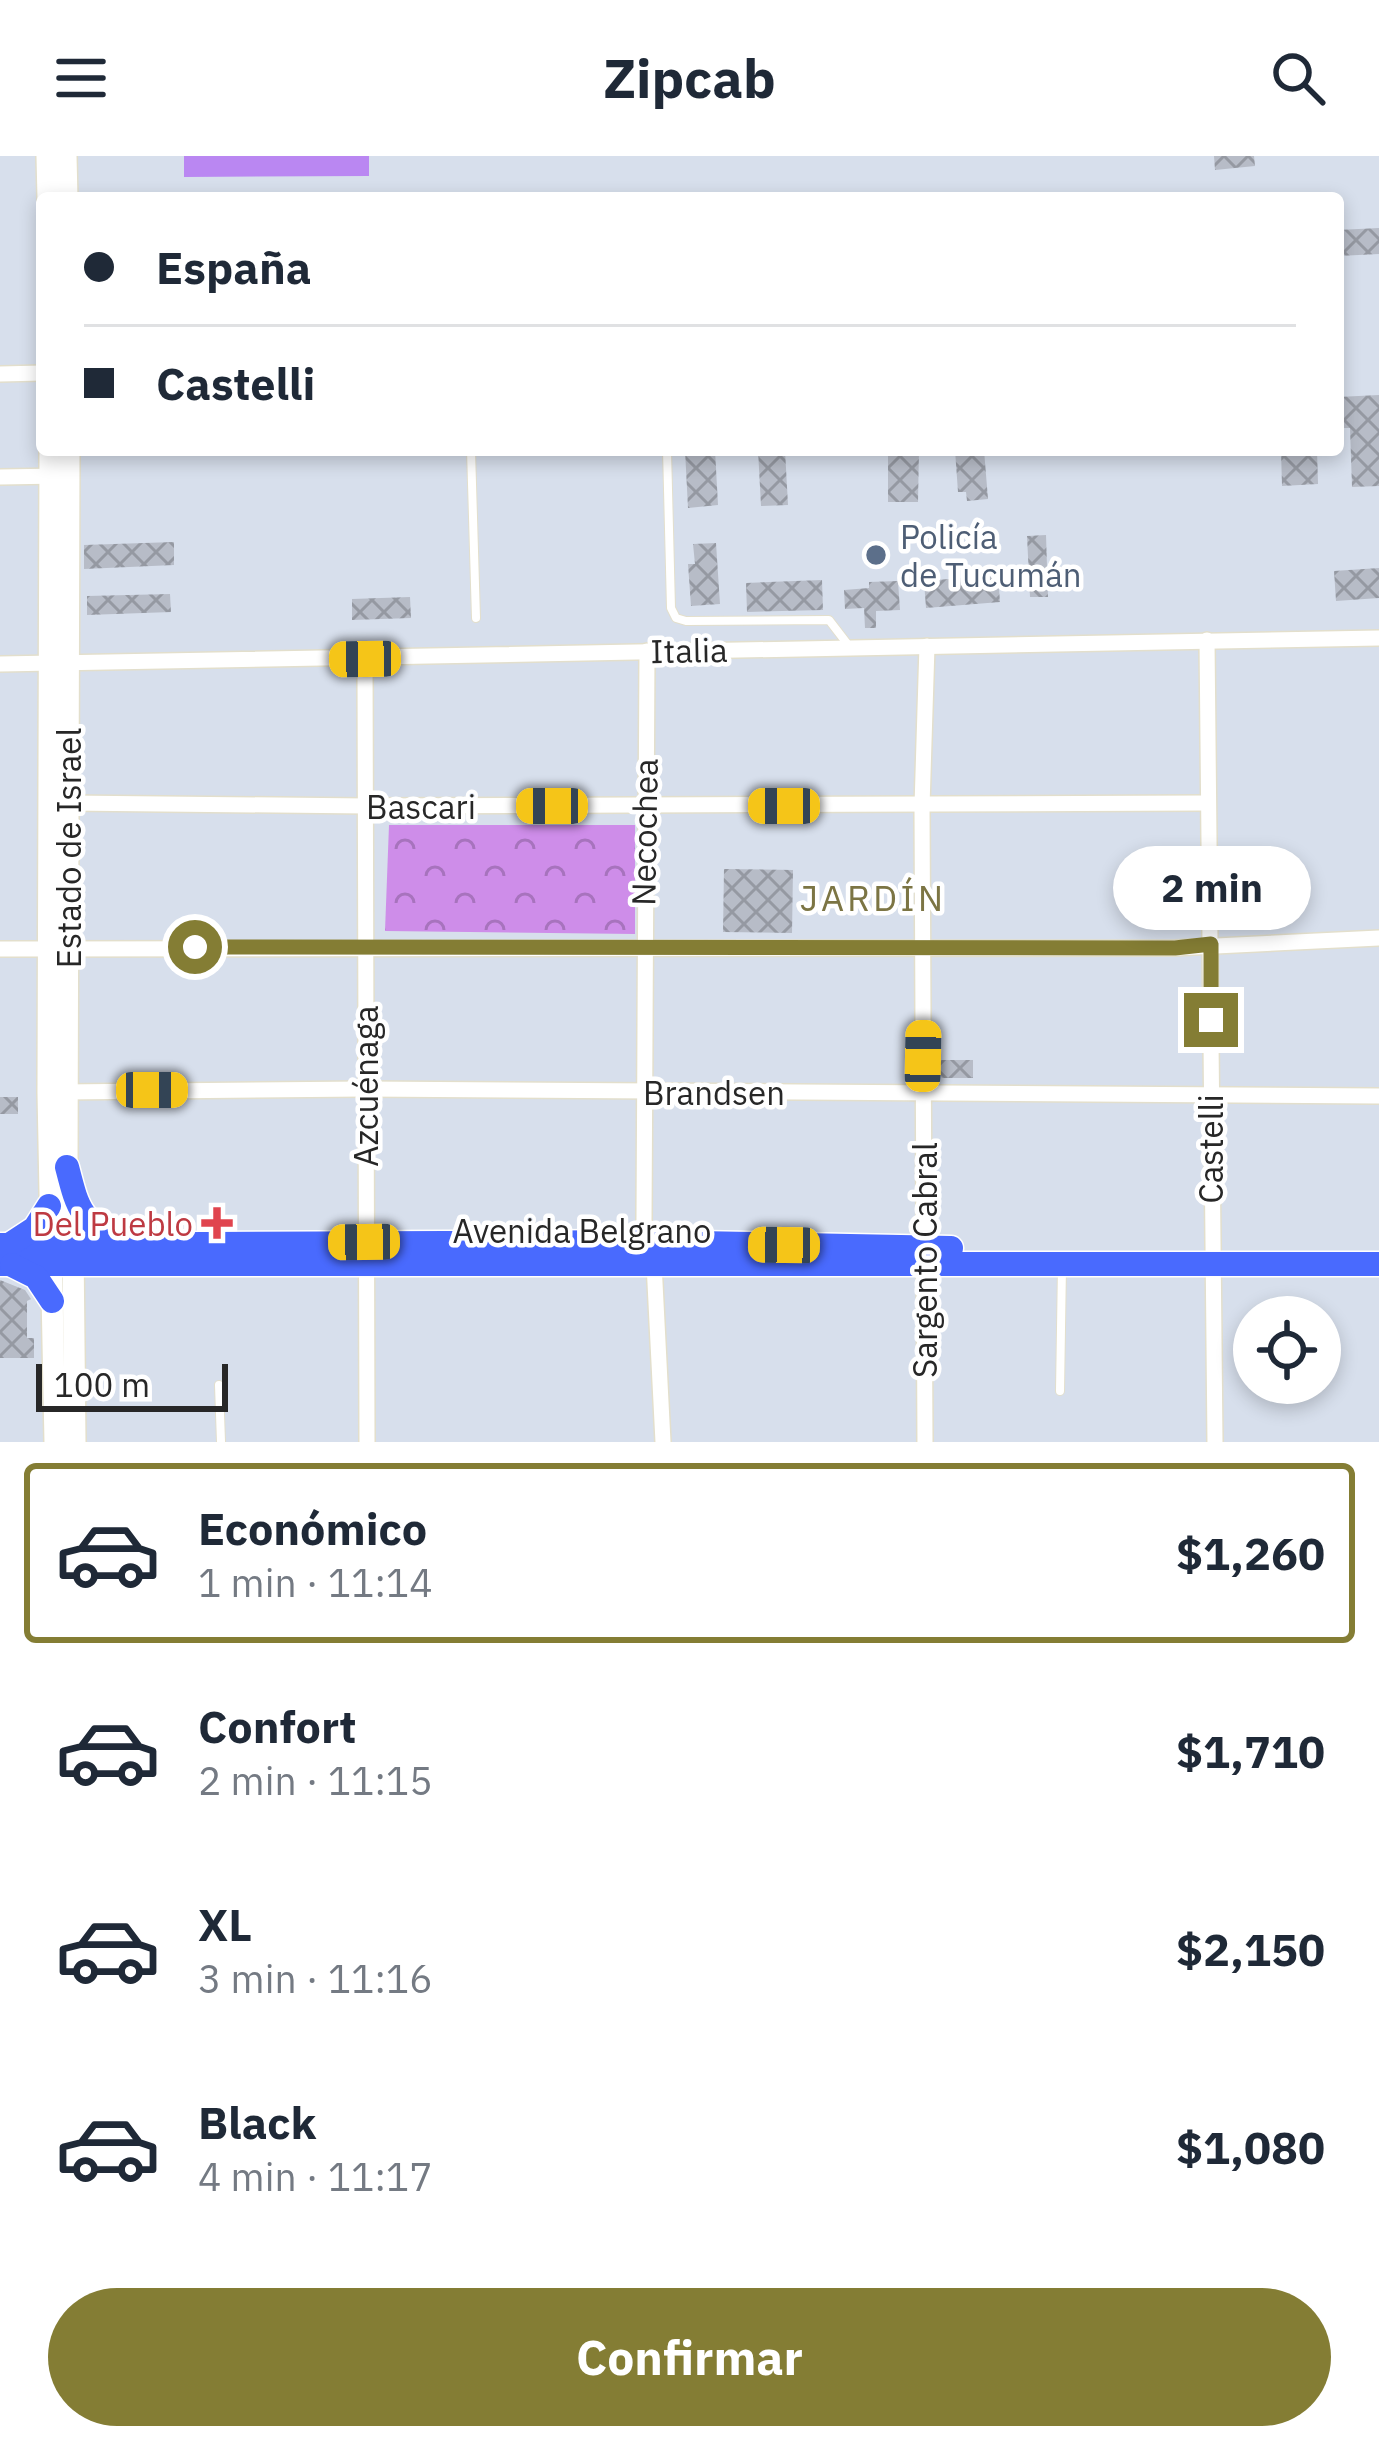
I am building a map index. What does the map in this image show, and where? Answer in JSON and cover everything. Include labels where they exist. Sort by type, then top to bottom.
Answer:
[{"type":"main road","points":[[47,156],[48,192]]},
{"type":"main road","points":[[66,156],[67,192]]},
{"type":"main road","name":"Estado de Israel","points":[[52,456],[60,476]]},
{"type":"main road","name":"Estado de Israel","points":[[62,1268],[49,1206],[58,1092],[60,476],[67,456]]},
{"type":"main road","name":"Estado de Israel","points":[[58,948],[68,803],[59,664]]},
{"type":"main road","name":"Estado de Israel","points":[[58,1092],[68,1167],[62,1268]]},
{"type":"main road","points":[[68,1167],[78,1206],[88,1223],[144,1246]]},
{"type":"main road","points":[[49,1206],[34,1228],[4,1255],[36,1276],[62,1268]]},
{"type":"main road","name":"Avenida Belgrano","points":[[62,1268],[144,1246],[364,1252],[1211,1256],[1379,1264]]},
{"type":"main road","name":"Avenida Belgrano","points":[[925,1257],[1062,1265],[1379,1248]]},
{"type":"main road","name":"Avenida Belgrano","points":[[4,1255],[62,1268],[364,1252]]},
{"type":"main road","points":[[55,1442],[62,1268]]},
{"type":"main road","points":[[62,1268],[75,1442]]},
{"type":"street","points":[[0,374],[36,373]]},
{"type":"street","points":[[0,477],[60,476]]},
{"type":"street","name":"Italia","points":[[0,664],[1379,638]]},
{"type":"street","name":"Castelli","points":[[1207,640],[1215,1442]]},
{"type":"street","name":"Sargento Cabral","points":[[925,1442],[922,806],[927,646]]},
{"type":"street","name":"Necochea","points":[[647,651],[645,1092],[649,1252],[663,1442]]},
{"type":"street","name":"Azcuénaga","points":[[365,659],[368,1442]]},
{"type":"street","name":"Bascari","points":[[68,803],[1207,803]]},
{"type":"street","points":[[0,949],[1175,948],[1379,938]]},
{"type":"street","name":"Brandsen","points":[[58,1092],[364,1089],[1379,1096]]},
{"type":"lane","points":[[471,456],[476,618]]},
{"type":"lane","points":[[667,456],[671,608],[676,618],[829,620],[850,647]]},
{"type":"lane","points":[[1060,1391],[1062,1265]]},
{"type":"lane","points":[[219,1384],[221,1442]]},
{"type":"green space","points":[[389,825],[635,825],[635,934],[385,931]]},
{"type":"shaded area","points":[[184,156],[369,156],[369,176],[184,177]]},
{"type":"building","points":[[1214,156],[1254,156],[1255,166],[1215,170]]},
{"type":"building","points":[[1379,228],[1379,254],[1344,256],[1344,230]]},
{"type":"building","points":[[1379,395],[1379,486],[1352,487],[1344,397]]},
{"type":"building","points":[[685,456],[715,456],[718,505],[688,508]]},
{"type":"building","points":[[758,456],[785,456],[788,505],[761,506]]},
{"type":"building","points":[[888,456],[919,456],[918,502],[888,502]]},
{"type":"building","points":[[955,456],[984,456],[988,499],[967,501],[966,492],[958,492]]},
{"type":"building","points":[[1281,456],[1317,456],[1318,484],[1282,486]]},
{"type":"building","points":[[1046,535],[1048,597],[1030,597],[1027,536]]},
{"type":"building","points":[[174,542],[174,565],[84,569],[84,545]]},
{"type":"building","points":[[716,543],[720,604],[691,606],[688,564],[695,564],[693,544]]},
{"type":"building","points":[[1379,568],[1379,598],[1336,601],[1334,571]]},
{"type":"building","points":[[998,575],[1000,602],[926,608],[924,581]]},
{"type":"building","points":[[822,580],[823,610],[747,612],[746,583]]},
{"type":"building","points":[[898,581],[900,610],[876,611],[876,628],[865,628],[864,608],[845,609],[844,590],[869,588],[869,582]]},
{"type":"building","points":[[170,594],[171,612],[87,615],[87,596]]},
{"type":"building","points":[[410,597],[411,618],[352,620],[352,599]]},
{"type":"building","points":[[724,869],[793,870],[792,933],[723,932]]},
{"type":"building","points":[[935,1060],[973,1060],[973,1078],[942,1078]]},
{"type":"building","points":[[0,1097],[18,1097],[18,1114],[0,1114]]},
{"type":"building","points":[[0,1280],[25,1290],[31,1299],[27,1301],[27,1338],[34,1338],[34,1358],[0,1358]]},
{"type":"place","name":"Policía de Tucumán","points":[[876,555]]},
{"type":"place","name":"Del Pueblo","points":[[217,1223]]},
{"type":"district","name":"JARDÍN","points":[[873,897]]},
{"type":"route","points":[[195,947],[1175,948],[1211,944],[1211,1020]]}]
